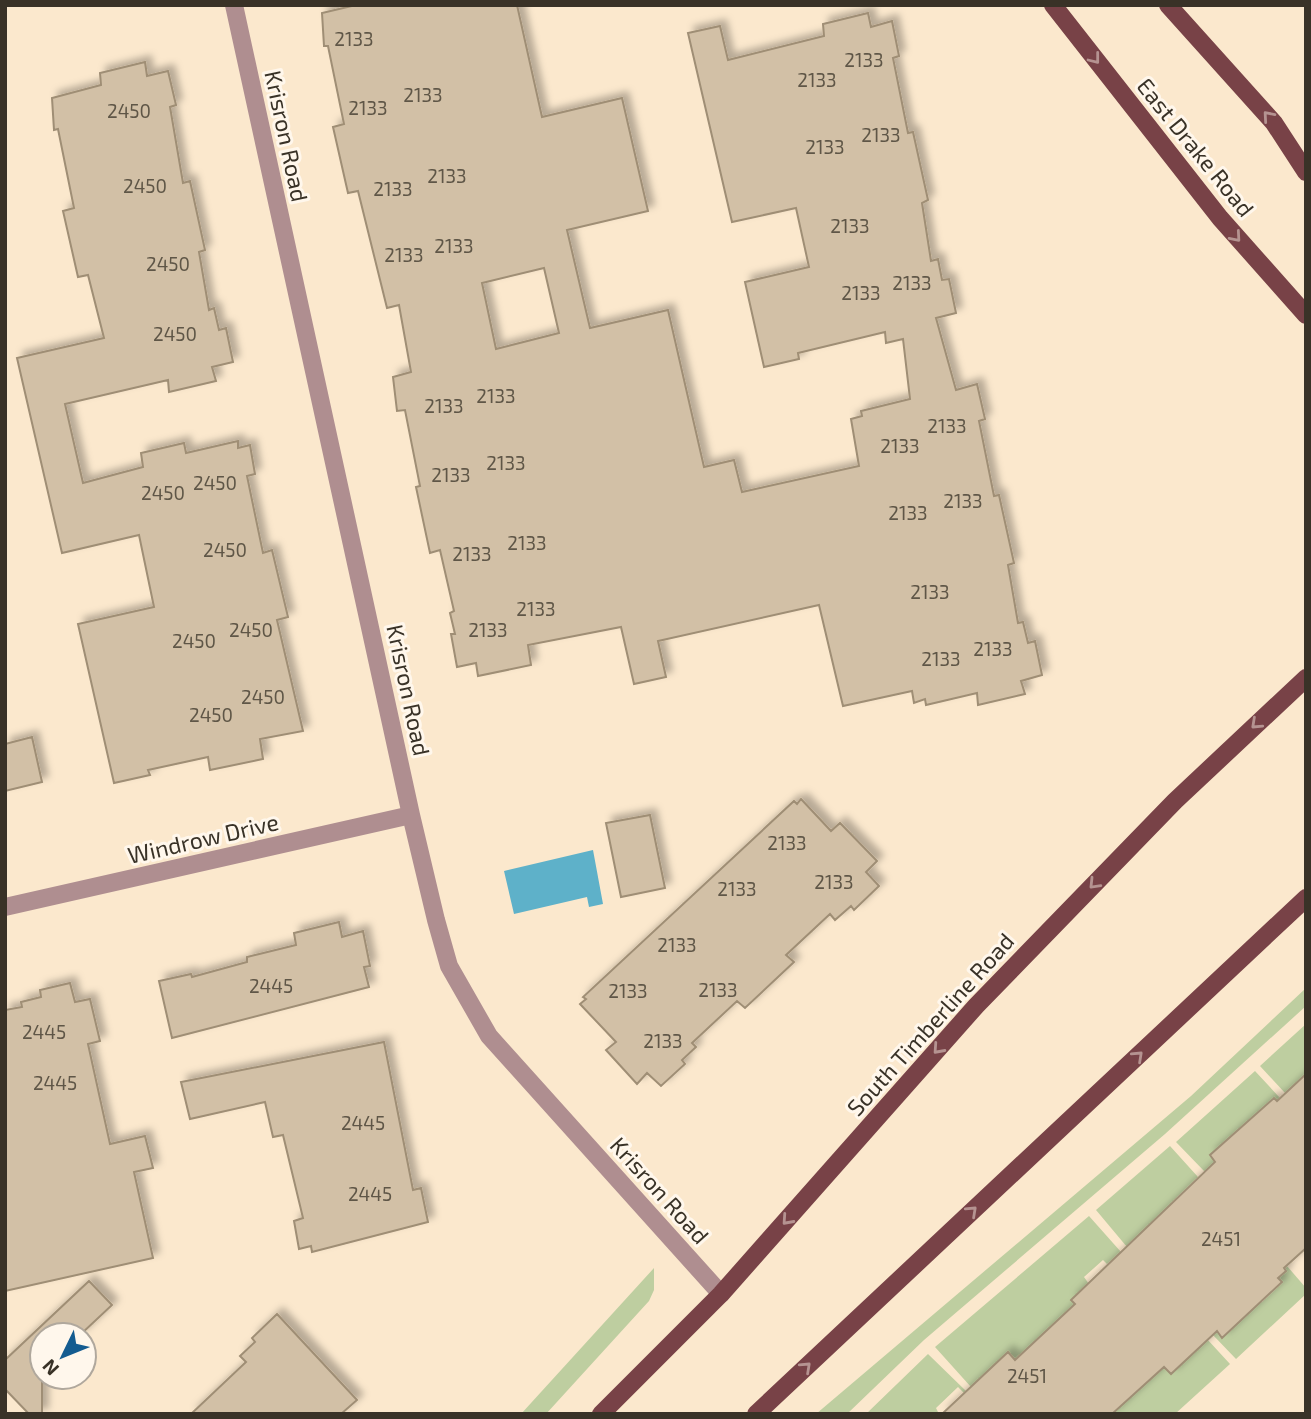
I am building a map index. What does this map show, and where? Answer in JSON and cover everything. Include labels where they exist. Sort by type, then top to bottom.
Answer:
[{"type":"main road","name":"East Drake Road","points":[[1053,5],[1220,218],[1306,315]]},
{"type":"main road","points":[[1168,5],[1274,123],[1306,173]]},
{"type":"main road","name":"South Timberline Road","points":[[601,1414],[721,1294],[976,1006],[1175,801],[1306,678]]},
{"type":"main road","points":[[756,1414],[1306,898]]},
{"type":"street","name":"Krisron Road","points":[[234,5],[411,816],[449,966],[489,1036],[721,1294]]},
{"type":"street","name":"Windrow Drive","points":[[5,907],[411,816]]},
{"type":"green space","points":[[1306,988],[1306,1006],[1165,1134],[924,1340],[847,1414],[816,1414],[1191,1096]]},
{"type":"green space","points":[[1306,1024],[1306,1074],[1303,1077],[1306,1080],[1296,1089],[1293,1086],[1285,1093],[1260,1066]]},
{"type":"green space","points":[[1255,1071],[1280,1098],[1277,1101],[1273,1098],[1210,1155],[1216,1162],[1205,1172],[1176,1142]]},
{"type":"green space","points":[[1170,1146],[1198,1177],[1171,1203],[1177,1211],[1127,1247],[1096,1210]]},
{"type":"green space","points":[[1089,1216],[1121,1252],[1107,1264],[1103,1260],[1084,1277],[1089,1284],[1071,1300],[1147,1382],[1164,1367],[1171,1374],[1185,1361],[1181,1356],[1207,1339],[1230,1364],[1175,1414],[1097,1414],[1033,1344],[1015,1360],[1008,1352],[971,1387],[935,1347]]},
{"type":"green space","points":[[1287,1266],[1306,1288],[1306,1294],[1236,1359],[1212,1334],[1216,1331],[1222,1337],[1255,1295],[1262,1302],[1282,1283],[1278,1278]]},
{"type":"green space","points":[[654,1268],[654,1290],[649,1301],[546,1414],[521,1414]]},
{"type":"green space","points":[[928,1354],[966,1391],[964,1393],[958,1387],[936,1408],[936,1414],[866,1414]]},
{"type":"water","points":[[593,850],[603,904],[589,907],[587,897],[514,914],[504,871]]},
{"type":"building","points":[[356,5],[517,5],[542,117],[622,98],[648,211],[567,230],[590,328],[668,310],[704,467],[734,460],[742,492],[859,466],[851,419],[862,416],[861,411],[910,399],[903,339],[886,343],[885,332],[798,353],[799,359],[764,367],[745,282],[809,267],[796,208],[732,222],[688,33],[720,26],[728,60],[824,36],[823,24],[868,13],[871,27],[892,21],[899,56],[893,58],[908,133],[913,132],[928,200],[922,203],[931,261],[938,259],[942,280],[949,279],[956,313],[936,318],[956,390],[977,384],[985,419],[979,421],[994,496],[999,495],[1014,563],[1008,565],[1018,623],[1023,622],[1028,643],[1035,641],[1042,675],[1021,681],[1025,694],[978,705],[977,693],[926,705],[925,699],[914,703],[912,691],[843,706],[819,605],[658,641],[666,677],[634,684],[621,627],[528,645],[531,665],[478,676],[476,663],[457,667],[451,634],[455,634],[450,613],[454,611],[440,550],[430,553],[416,487],[420,486],[405,410],[397,411],[393,377],[411,372],[399,305],[387,308],[358,191],[348,193],[333,127],[344,124],[328,46],[324,46],[322,13]],"holes":[[[544,268],[559,333],[496,349],[482,283]]]},
{"type":"building","points":[[145,62],[147,76],[168,71],[176,105],[170,107],[183,183],[190,181],[205,250],[199,252],[209,310],[214,308],[219,330],[226,328],[233,362],[212,367],[216,381],[169,392],[168,380],[65,404],[83,483],[143,467],[141,453],[184,443],[186,453],[238,441],[238,448],[250,445],[255,474],[247,476],[263,553],[272,550],[288,617],[277,620],[303,731],[260,739],[263,759],[210,770],[208,757],[148,770],[150,775],[114,783],[78,624],[154,607],[139,535],[62,553],[17,358],[104,338],[88,275],[78,277],[63,211],[74,208],[58,129],[54,130],[52,98],[101,85],[100,73]]},
{"type":"building","points":[[32,737],[42,782],[5,791],[5,744]]},
{"type":"building","points":[[801,799],[831,831],[840,823],[877,861],[866,872],[879,886],[854,910],[851,906],[835,920],[830,914],[786,955],[794,962],[745,1008],[737,1001],[692,1043],[696,1047],[682,1060],[685,1064],[661,1086],[647,1073],[637,1084],[606,1050],[616,1042],[580,1004],[586,999],[583,997],[794,801],[797,804]]},
{"type":"building","points":[[650,815],[665,888],[621,897],[606,823]]},
{"type":"building","points":[[339,922],[342,937],[363,931],[370,966],[364,967],[369,987],[172,1038],[159,981],[191,974],[192,977],[247,962],[247,957],[296,945],[294,933]]},
{"type":"building","points":[[70,983],[75,1002],[90,999],[100,1041],[88,1044],[110,1144],[145,1136],[153,1168],[134,1172],[153,1258],[5,1291],[5,1010],[22,1007],[21,1002],[41,997],[40,990]]},
{"type":"building","points":[[384,1042],[413,1190],[421,1188],[428,1222],[312,1252],[311,1246],[299,1249],[294,1221],[303,1218],[283,1135],[273,1137],[265,1102],[190,1119],[181,1082]]},
{"type":"building","points":[[1306,1074],[1306,1248],[1284,1268],[1286,1271],[1278,1278],[1282,1282],[1222,1338],[1217,1331],[1171,1374],[1164,1367],[1112,1414],[942,1414],[1008,1352],[1015,1360],[1075,1304],[1071,1300],[1215,1162],[1210,1155],[1274,1098],[1277,1101]]},
{"type":"building","points":[[89,1281],[112,1305],[95,1321],[46,1321]]},
{"type":"building","points":[[277,1314],[357,1400],[341,1414],[191,1414],[246,1362],[240,1356],[255,1342],[252,1338]]},
{"type":"building","points":[[28,1338],[28,1391],[42,1391],[42,1414],[29,1414],[5,1389],[5,1360]]}]
